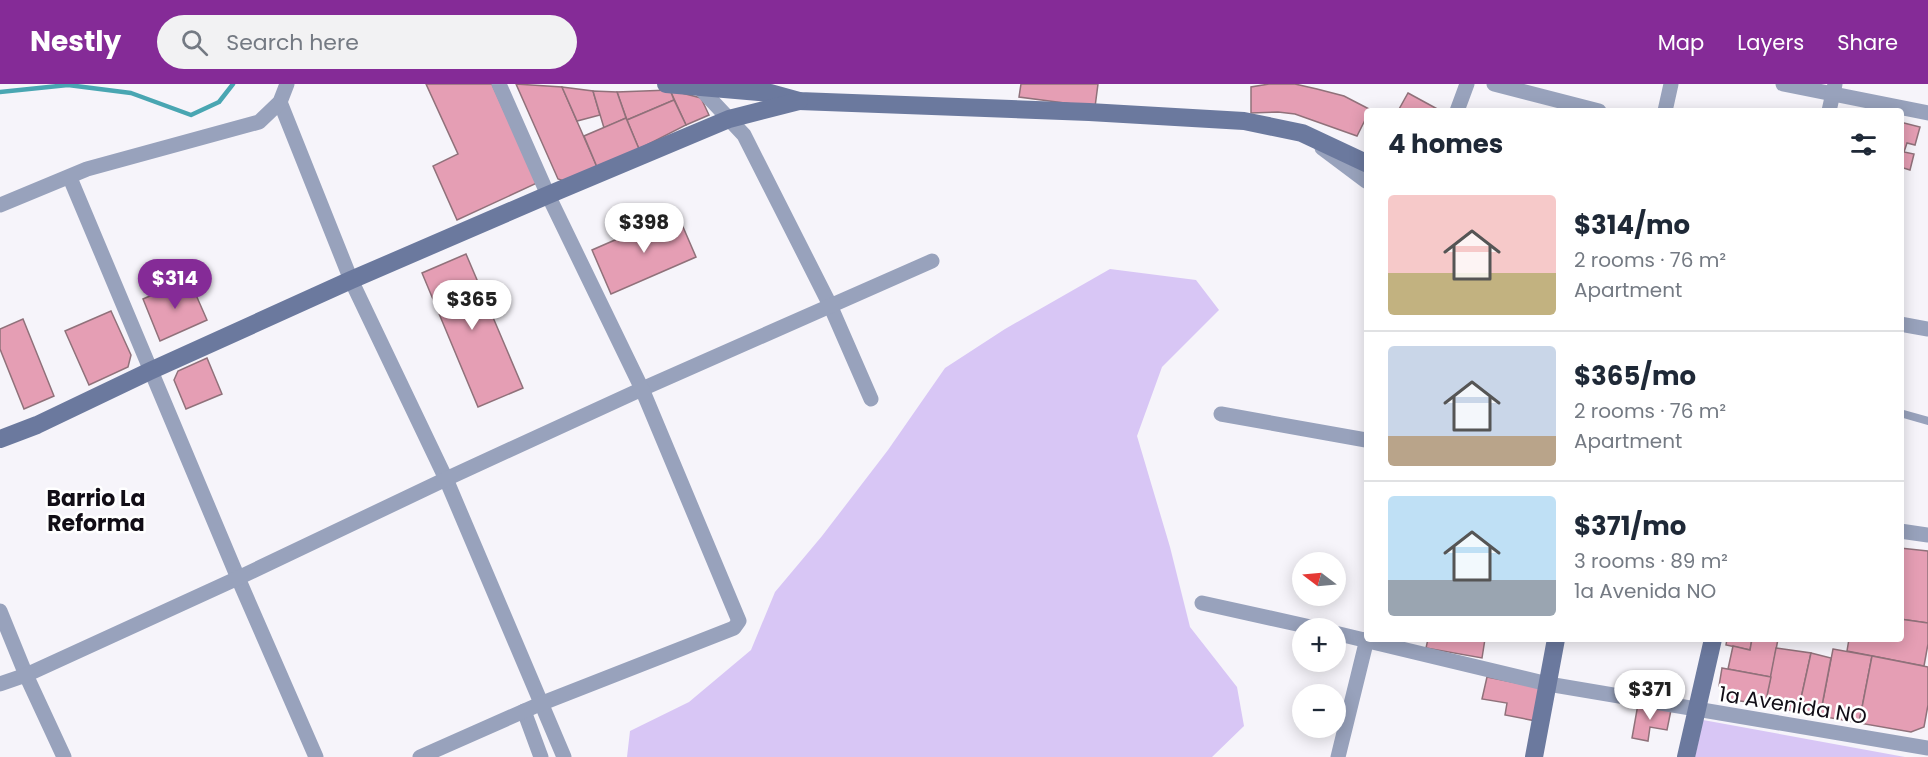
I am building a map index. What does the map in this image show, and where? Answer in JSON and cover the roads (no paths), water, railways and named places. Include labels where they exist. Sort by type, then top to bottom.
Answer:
[{"type":"main road","points":[[666,84],[770,93],[799,101],[1089,112],[1244,121],[1302,133],[1364,162]]},
{"type":"main road","points":[[0,439],[351,280],[548,195],[729,119],[799,101]]},
{"type":"main road","points":[[1534,757],[1556,642]]},
{"type":"main road","points":[[1686,757],[1712,642]]},
{"type":"street","points":[[0,206],[87,169],[259,122],[280,102],[287,84]]},
{"type":"street","points":[[420,757],[540,704],[734,628],[739,621],[642,389],[548,195],[499,84]]},
{"type":"street","points":[[1457,108],[1467,84]]},
{"type":"street","points":[[1494,84],[1587,108]]},
{"type":"street","points":[[1666,108],[1671,84]]},
{"type":"street","points":[[1783,84],[1833,90],[1928,113]]},
{"type":"street","points":[[700,88],[744,135],[830,305],[871,399]]},
{"type":"street","points":[[1830,108],[1833,90]]},
{"type":"street","points":[[280,102],[351,280],[446,479],[564,757]]},
{"type":"street","points":[[1302,133],[1364,180]]},
{"type":"street","points":[[70,178],[150,371],[316,757]]},
{"type":"street","points":[[0,684],[26,675],[238,578],[642,389],[932,261]]},
{"type":"street","points":[[1904,325],[1928,329]]},
{"type":"street","points":[[1221,414],[1364,440]]},
{"type":"street","points":[[1904,532],[1928,535]]},
{"type":"street","points":[[1202,603],[1292,623]]},
{"type":"street","points":[[0,611],[26,675],[64,757]]},
{"type":"street","name":"1a Avenida NO","points":[[1346,635],[1364,639]]},
{"type":"street","points":[[1338,757],[1367,642]]},
{"type":"street","name":"1a Avenida NO","points":[[1375,642],[1548,684],[1926,746]]},
{"type":"street","points":[[525,711],[541,757]]},
{"type":"lane","points":[[1904,414],[1928,421]]},
{"type":"waterway","points":[[0,92],[68,85],[131,93],[191,115],[219,102],[233,84]]},
{"type":"district","name":"Barrio La Reforma","points":[[96,510]]}]
